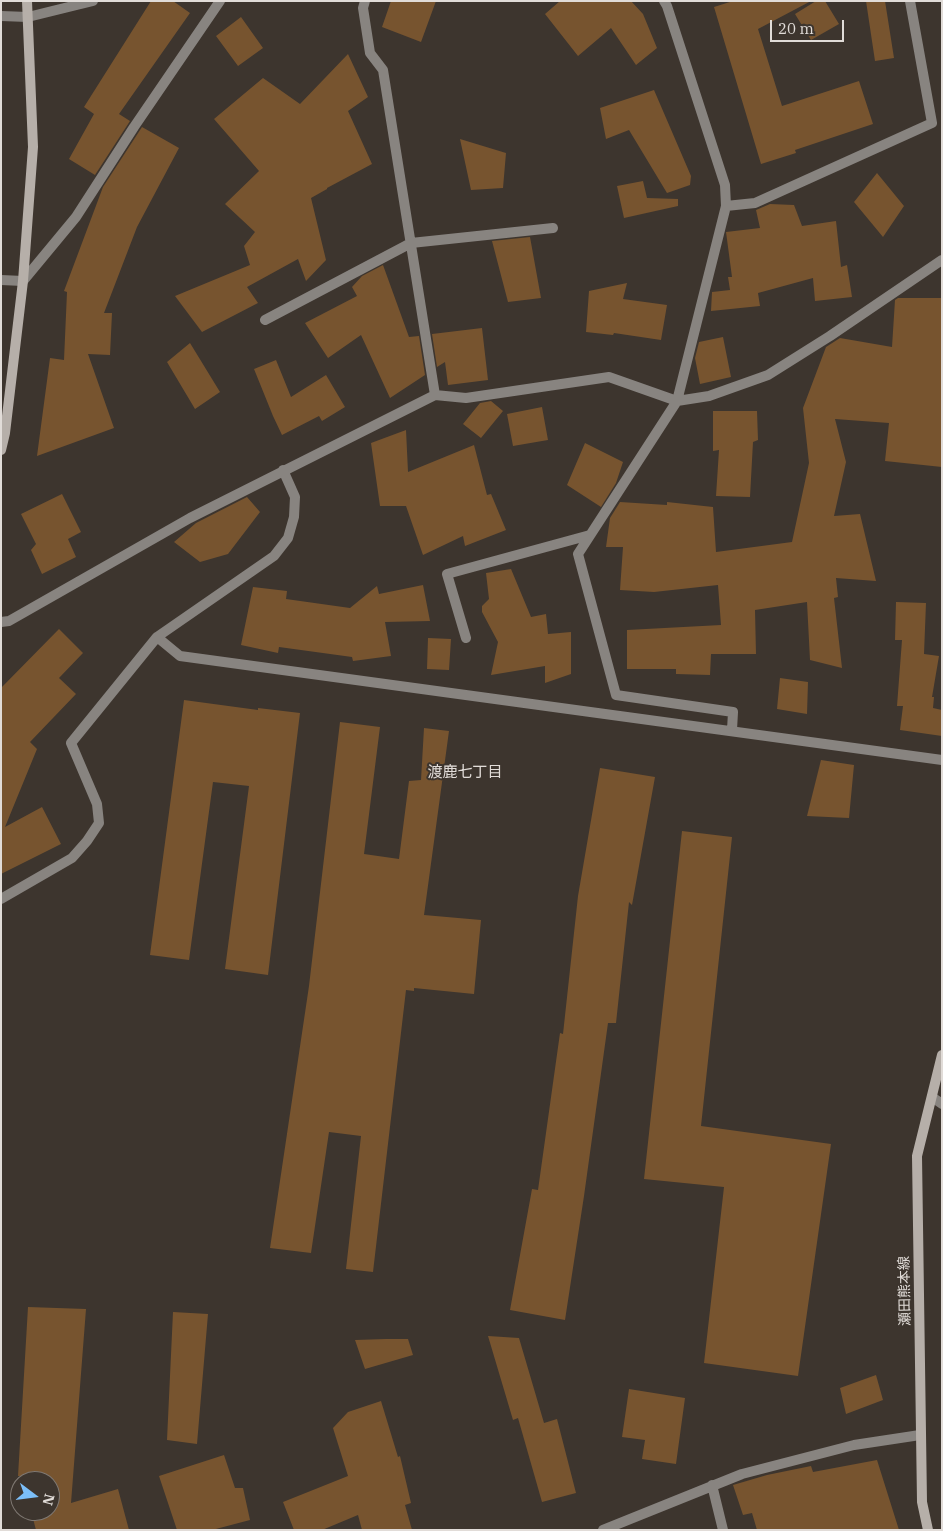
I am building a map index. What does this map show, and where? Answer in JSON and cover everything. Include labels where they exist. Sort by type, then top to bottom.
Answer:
[{"type":"main road","points":[[1,450],[5,433],[23,281],[33,148],[27,1]]},
{"type":"main road","name":"瀬田熊本線","points":[[928,1530],[922,1502],[920,1435],[917,1156],[942,1055]]},
{"type":"street","points":[[1,16],[28,17],[93,1]]},
{"type":"street","points":[[1,280],[23,281],[76,217],[220,1]]},
{"type":"street","points":[[365,1],[363,8],[370,53],[383,70],[434,394]]},
{"type":"street","points":[[664,1],[724,185],[726,206],[677,401],[578,554],[616,694],[733,712],[732,730]]},
{"type":"street","points":[[726,206],[754,203],[932,123],[910,1]]},
{"type":"street","points":[[265,320],[410,242],[553,228]]},
{"type":"street","points":[[1,622],[9,621],[190,518],[434,394],[466,398],[609,378],[677,401],[709,396],[768,375],[830,336],[942,260]]},
{"type":"street","points":[[1,898],[72,858],[99,823],[97,804],[71,743],[157,637],[274,556],[288,538],[294,517],[295,497],[283,470]]},
{"type":"street","points":[[466,638],[447,574],[590,535]]},
{"type":"street","points":[[157,637],[180,656],[942,760]]},
{"type":"street","points":[[932,1096],[942,1104]]},
{"type":"street","points":[[603,1530],[742,1474],[854,1444],[920,1435]]},
{"type":"street","points":[[712,1486],[724,1530]]},
{"type":"building","points":[[151,1],[173,1],[190,13],[119,114],[130,121],[95,175],[69,159],[94,114],[84,107]]},
{"type":"building","points":[[391,1],[436,1],[421,42],[382,27]]},
{"type":"building","points":[[560,1],[631,1],[643,14],[657,48],[636,65],[611,28],[578,56],[545,14]]},
{"type":"building","points":[[733,1],[811,1],[758,29],[782,106],[859,81],[873,124],[795,150],[796,153],[761,164],[714,7]]},
{"type":"building","points":[[816,1],[825,1],[839,24],[811,40],[795,14]]},
{"type":"building","points":[[866,1],[885,1],[894,58],[875,61]]},
{"type":"building","points":[[241,17],[263,48],[238,66],[216,36]]},
{"type":"building","points":[[348,54],[368,97],[348,111],[372,164],[311,198],[326,260],[306,281],[298,259],[247,287],[258,303],[202,332],[175,296],[250,265],[244,246],[255,232],[225,204],[259,171],[214,119],[263,78],[300,104]]},
{"type":"building","points":[[654,90],[691,176],[690,185],[667,193],[629,130],[606,139],[600,108]]},
{"type":"building","points":[[142,127],[179,148],[137,227],[104,313],[112,313],[110,355],[88,354],[114,428],[37,456],[50,358],[64,360],[67,292],[64,291],[103,187]]},
{"type":"building","points":[[460,139],[506,153],[503,188],[471,190]]},
{"type":"building","points":[[877,173],[904,206],[883,237],[854,202]]},
{"type":"building","points":[[643,181],[647,198],[678,199],[678,206],[624,218],[617,186]]},
{"type":"building","points":[[770,204],[794,205],[802,226],[836,221],[841,267],[847,265],[852,297],[815,301],[813,278],[758,293],[760,306],[711,311],[712,292],[730,290],[728,277],[732,277],[726,232],[760,228],[756,210]]},
{"type":"building","points":[[530,237],[541,298],[508,302],[492,241]]},
{"type":"building","points":[[383,265],[409,337],[419,336],[425,375],[390,398],[361,335],[328,358],[305,323],[357,296],[352,287],[362,276]]},
{"type":"building","points":[[627,283],[623,299],[667,305],[661,340],[614,333],[613,335],[586,332],[589,291]]},
{"type":"building","points":[[898,298],[942,298],[942,467],[885,461],[889,423],[835,419],[846,462],[834,516],[860,514],[876,581],[836,578],[838,597],[834,598],[842,668],[810,660],[807,602],[755,610],[756,654],[711,654],[710,675],[676,674],[676,669],[627,669],[627,630],[721,625],[718,585],[654,592],[620,590],[623,547],[606,547],[610,518],[620,502],[667,505],[667,502],[713,507],[716,552],[792,542],[809,463],[803,408],[826,347],[840,338],[892,347],[895,300]]},
{"type":"building","points":[[482,328],[488,380],[448,385],[445,362],[437,367],[432,334]]},
{"type":"building","points":[[723,337],[731,377],[700,384],[695,358],[699,342]]},
{"type":"building","points":[[190,343],[220,392],[195,409],[167,362]]},
{"type":"building","points":[[276,360],[291,397],[326,375],[345,407],[322,421],[319,416],[282,435],[254,369]]},
{"type":"building","points":[[491,401],[503,411],[481,438],[463,424],[480,403]]},
{"type":"building","points":[[542,407],[548,440],[513,446],[507,414]]},
{"type":"building","points":[[713,411],[757,411],[758,440],[753,442],[750,497],[716,496],[719,450],[713,451]]},
{"type":"building","points":[[406,430],[408,472],[474,445],[487,495],[491,494],[506,530],[465,546],[463,536],[423,555],[406,506],[380,506],[371,443]]},
{"type":"building","points":[[585,443],[623,462],[616,483],[601,507],[567,485]]},
{"type":"building","points":[[62,494],[81,532],[68,539],[76,557],[42,574],[31,550],[36,544],[21,514]]},
{"type":"building","points":[[247,497],[260,512],[228,554],[200,562],[174,542],[196,523]]},
{"type":"building","points":[[511,569],[531,617],[546,614],[548,634],[571,632],[571,674],[545,683],[545,666],[491,675],[498,642],[482,612],[482,606],[489,599],[486,573]]},
{"type":"building","points":[[423,585],[430,621],[385,622],[391,656],[353,661],[352,657],[279,647],[278,653],[241,645],[253,587],[287,591],[286,599],[350,608],[377,586],[379,594]]},
{"type":"building","points":[[896,602],[926,603],[924,654],[939,656],[932,697],[934,697],[933,708],[942,710],[942,736],[900,730],[903,706],[897,706],[902,640],[895,640]]},
{"type":"building","points":[[59,629],[83,653],[59,678],[76,694],[30,742],[37,749],[5,827],[42,807],[61,844],[1,874],[1,688]]},
{"type":"building","points":[[428,638],[451,639],[449,670],[427,669]]},
{"type":"building","points":[[780,678],[808,682],[807,714],[777,709]]},
{"type":"building","points":[[184,700],[258,710],[258,708],[300,713],[268,975],[225,969],[249,786],[213,782],[189,960],[150,955]]},
{"type":"building","points":[[340,722],[380,727],[364,854],[399,859],[409,781],[421,780],[424,728],[449,731],[424,915],[481,920],[474,994],[414,988],[414,991],[406,990],[373,1272],[346,1269],[361,1136],[329,1132],[311,1253],[270,1248],[309,986]]},
{"type":"building","points":[[821,760],[854,765],[849,818],[807,816]]},
{"type":"building","points":[[600,768],[655,777],[632,905],[629,902],[616,1023],[608,1023],[565,1320],[510,1310],[532,1189],[538,1190],[560,1033],[563,1034],[578,896]]},
{"type":"building","points":[[682,831],[732,837],[701,1126],[831,1144],[798,1376],[704,1363],[724,1187],[644,1179]]},
{"type":"building","points":[[28,1307],[86,1309],[71,1503],[118,1489],[129,1530],[36,1530],[34,1521],[60,1521],[60,1471],[18,1471]]},
{"type":"building","points":[[173,1312],[208,1314],[197,1444],[167,1440]]},
{"type":"building","points":[[488,1336],[519,1338],[544,1423],[557,1419],[576,1493],[542,1502],[518,1418],[513,1420]]},
{"type":"building","points":[[408,1339],[413,1355],[365,1369],[355,1340]]},
{"type":"building","points":[[876,1375],[883,1400],[846,1414],[840,1388]]},
{"type":"building","points":[[629,1389],[685,1398],[676,1464],[642,1459],[645,1440],[622,1437]]},
{"type":"building","points":[[381,1401],[398,1457],[400,1456],[411,1503],[405,1505],[412,1530],[362,1530],[358,1515],[322,1530],[294,1530],[283,1502],[348,1476],[333,1428],[348,1412]]},
{"type":"building","points":[[224,1455],[235,1488],[243,1488],[250,1520],[212,1530],[177,1530],[159,1476]]},
{"type":"building","points":[[877,1460],[899,1530],[757,1530],[752,1513],[743,1515],[733,1485],[767,1475],[811,1466],[813,1472]]},
{"type":"district","name":"渡鹿七丁目","points":[[465,773]]}]
